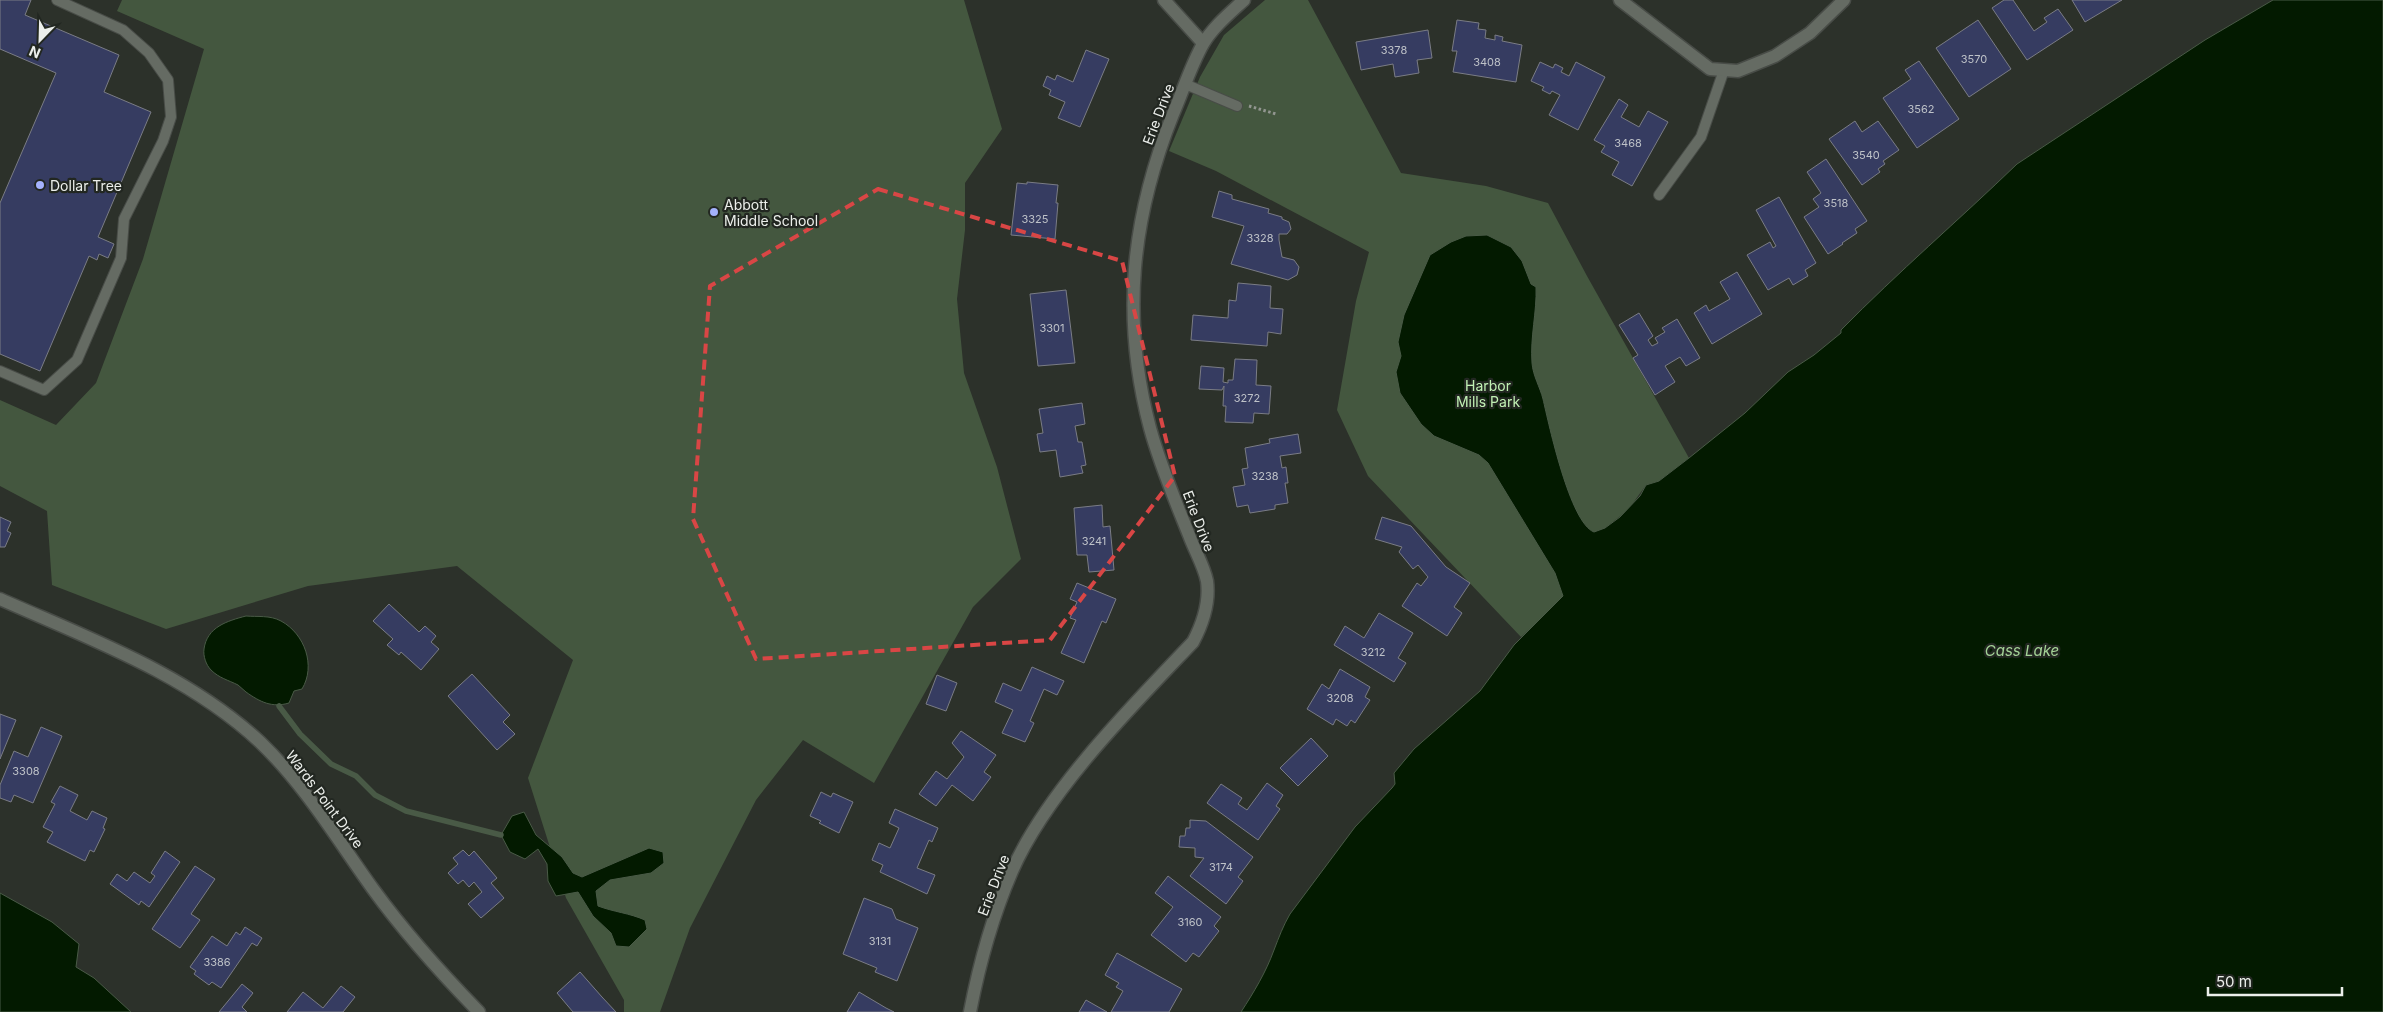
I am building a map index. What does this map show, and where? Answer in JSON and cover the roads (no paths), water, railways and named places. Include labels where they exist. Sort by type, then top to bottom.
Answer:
[{"type":"street","points":[[1164,0],[1203,43]]},
{"type":"street","name":"Erie Drive","points":[[970,1012],[985,950],[1013,870],[1036,828],[1097,747],[1193,642],[1203,622],[1207,606],[1207,581],[1161,463],[1150,428],[1140,384],[1135,341],[1133,291],[1136,244],[1145,199],[1163,140],[1203,43],[1244,0]]},
{"type":"street","points":[[1620,0],[1710,69],[1738,71],[1775,56],[1810,33],[1844,0]]},
{"type":"street","name":"Wards Point Drive","points":[[0,599],[84,636],[156,671],[202,697],[253,736],[299,785],[418,946],[479,1012]]},
{"type":"lane","points":[[0,371],[44,390],[77,360],[121,258],[124,219],[163,141],[170,117],[168,80],[149,53],[123,30],[57,0]]},
{"type":"lane","points":[[1659,195],[1701,137],[1724,70]]},
{"type":"lane","points":[[1186,84],[1237,106]]},
{"type":"water","name":"Cass Lake","points":[[2273,0],[2383,0],[2383,1012],[1241,1012],[1271,958],[1290,914],[1355,827],[1395,784],[1394,773],[1414,749],[1480,691],[1514,645],[1563,596],[1555,573],[1488,463],[1479,455],[1434,436],[1421,424],[1400,393],[1396,372],[1401,356],[1398,342],[1404,315],[1430,255],[1451,242],[1466,236],[1487,235],[1511,247],[1522,261],[1531,284],[1536,287],[1532,353],[1534,372],[1542,395],[1555,450],[1569,493],[1585,525],[1594,532],[1605,528],[1620,517],[1640,496],[1646,485],[1659,481],[1689,458],[1745,413],[1788,372],[1814,355],[1841,333],[1841,330],[1884,287],[2017,164],[2205,40]]},
{"type":"water","points":[[246,616],[277,619],[289,627],[302,642],[308,661],[306,680],[302,689],[294,691],[289,703],[277,705],[256,699],[238,685],[217,675],[206,663],[204,649],[209,635],[219,626]]},
{"type":"water","points":[[524,812],[536,835],[562,857],[573,873],[582,877],[649,848],[663,852],[664,863],[651,873],[610,880],[596,891],[598,906],[645,920],[647,929],[629,947],[616,946],[611,933],[593,916],[578,892],[556,896],[548,881],[547,864],[538,849],[525,859],[510,852],[501,835],[512,816]]},
{"type":"water","points":[[0,893],[52,922],[79,944],[76,967],[94,978],[131,1012],[0,1012]]},
{"type":"waterway","points":[[279,706],[300,734],[331,764],[356,776],[375,795],[406,811],[501,835]]},
{"type":"place","name":"Dollar Tree","points":[[40,185]]},
{"type":"place","name":"Abbott Middle School","points":[[714,212]]},
{"type":"park label","name":"Harbor Mills Park","points":[[1488,394]]}]
